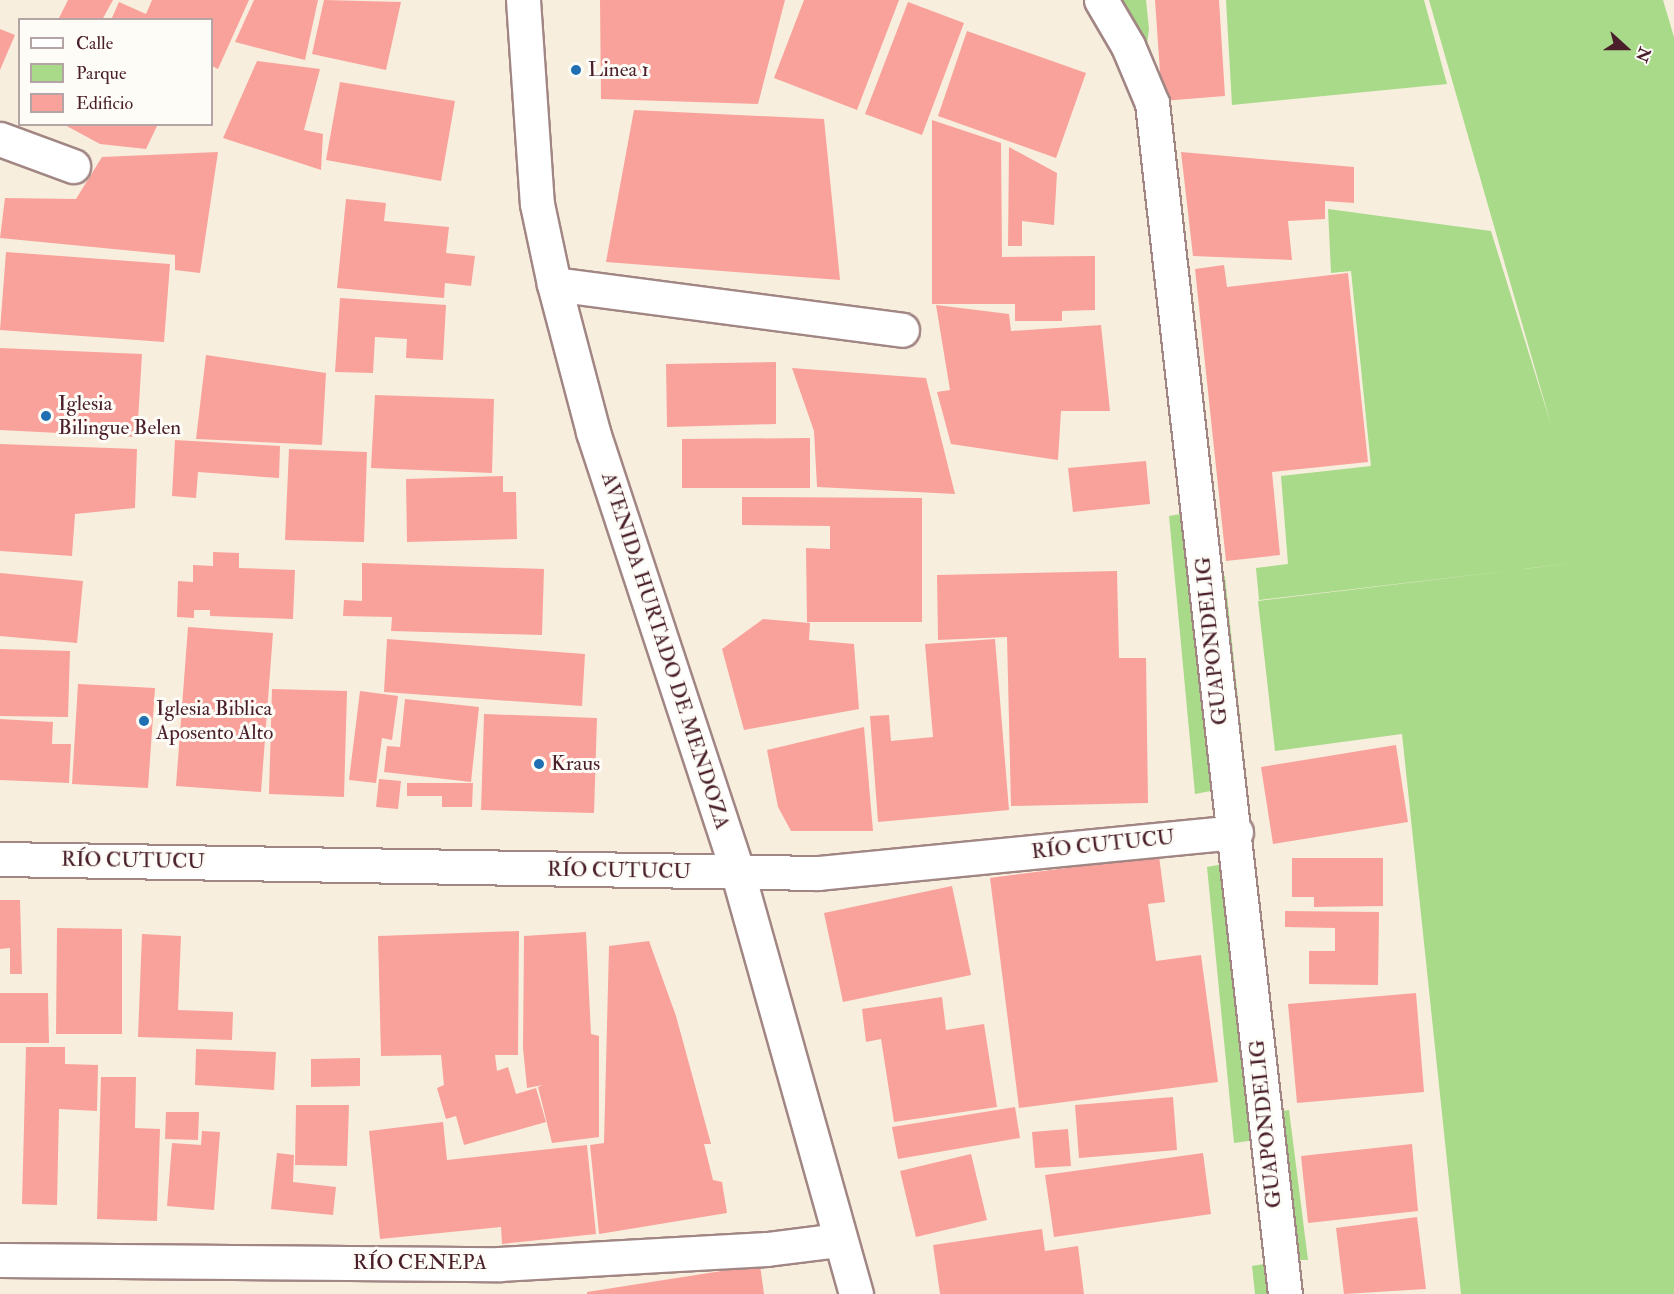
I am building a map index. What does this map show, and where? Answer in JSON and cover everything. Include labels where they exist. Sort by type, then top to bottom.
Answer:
[{"type":"street","name":"AVENIDA HURTADO DE MENDOZA","points":[[523,0],[537,204],[554,284],[593,432],[738,874],[856,1294]]},
{"type":"street","name":"GUAPONDELIG","points":[[1101,0],[1128,46],[1152,103],[1236,832],[1285,1294]]},
{"type":"street","points":[[0,139],[74,166]]},
{"type":"street","points":[[554,284],[902,330]]},
{"type":"street","name":"RÍO CUTUCU","points":[[0,859],[738,874],[818,873],[1236,832]]},
{"type":"street","name":"RÍO CENEPA","points":[[0,1260],[499,1264],[767,1249],[839,1240]]},
{"type":"green space","points":[[1108,0],[1146,0],[1149,29],[1146,52]]},
{"type":"green space","points":[[1226,0],[1424,0],[1447,84],[1232,105]]},
{"type":"green space","points":[[1429,0],[1663,0],[1674,37],[1674,1294],[1461,1294],[1402,734],[1275,751],[1258,601],[1591,561],[1259,600],[1256,568],[1288,564],[1281,476],[1371,466],[1351,271],[1331,273],[1328,209],[1491,231],[1552,428]]},
{"type":"green space","points":[[1197,511],[1204,579],[1225,576],[1247,784],[1195,794],[1169,516]]},
{"type":"green space","points":[[1234,862],[1263,1139],[1234,1143],[1207,867]]},
{"type":"green space","points":[[1289,1110],[1308,1260],[1284,1260],[1269,1113]]},
{"type":"green space","points":[[1280,1261],[1283,1294],[1255,1294],[1252,1266]]},
{"type":"building","points":[[68,0],[113,0],[103,18],[59,18]]},
{"type":"building","points":[[152,0],[249,0],[218,69],[213,66],[213,18],[112,18],[119,2],[146,14]]},
{"type":"building","points":[[254,0],[318,0],[305,60],[235,42]]},
{"type":"building","points":[[324,0],[401,2],[386,70],[312,54]]},
{"type":"building","points":[[600,0],[785,0],[758,104],[601,99]]},
{"type":"building","points":[[804,0],[899,0],[857,110],[774,78]]},
{"type":"building","points":[[1155,0],[1219,0],[1225,96],[1162,101]]},
{"type":"building","points":[[908,2],[964,23],[922,135],[865,114]]},
{"type":"building","points":[[0,29],[15,35],[0,70]]},
{"type":"building","points":[[967,31],[1086,73],[1056,158],[938,116]]},
{"type":"building","points":[[257,61],[320,69],[304,130],[323,134],[321,170],[223,138]]},
{"type":"building","points":[[340,82],[455,101],[441,181],[326,160]]},
{"type":"building","points":[[634,110],[824,119],[840,280],[606,262]]},
{"type":"building","points":[[932,120],[1001,143],[1002,257],[1095,256],[1095,310],[1062,311],[1062,321],[1015,321],[1015,304],[932,304]]},
{"type":"building","points":[[67,126],[157,126],[146,149],[100,144]]},
{"type":"building","points":[[1009,147],[1057,173],[1054,225],[1022,221],[1022,246],[1008,246]]},
{"type":"building","points":[[218,152],[200,273],[175,270],[175,255],[0,238],[5,198],[76,199],[102,157]]},
{"type":"building","points":[[1181,152],[1354,167],[1354,203],[1325,201],[1325,219],[1288,221],[1292,260],[1193,256]]},
{"type":"building","points":[[346,199],[386,203],[384,221],[449,227],[446,253],[475,256],[471,286],[445,283],[444,298],[337,288]]},
{"type":"building","points":[[6,252],[170,264],[164,342],[0,330]]},
{"type":"building","points":[[1224,265],[1227,287],[1348,273],[1368,462],[1272,472],[1280,555],[1226,561],[1195,269]]},
{"type":"building","points":[[340,298],[446,305],[443,360],[406,358],[407,339],[375,337],[373,373],[335,372]]},
{"type":"building","points":[[936,305],[1009,314],[1011,331],[1101,325],[1110,411],[1061,411],[1058,460],[951,444],[937,392],[950,390]]},
{"type":"building","points":[[0,348],[142,354],[137,437],[0,430]]},
{"type":"building","points":[[206,355],[326,373],[322,445],[196,439]]},
{"type":"building","points":[[776,362],[776,424],[667,427],[666,364]]},
{"type":"building","points":[[792,368],[926,378],[955,494],[817,487],[814,431]]},
{"type":"building","points":[[375,395],[494,399],[492,473],[371,468]]},
{"type":"building","points":[[810,438],[810,488],[682,488],[682,439]]},
{"type":"building","points":[[175,440],[280,446],[279,478],[198,472],[196,498],[172,496]]},
{"type":"building","points":[[0,444],[137,449],[135,508],[75,514],[72,556],[0,551]]},
{"type":"building","points":[[289,449],[367,452],[364,542],[285,540]]},
{"type":"building","points":[[1146,461],[1150,504],[1073,512],[1068,468]]},
{"type":"building","points":[[503,476],[503,492],[516,492],[517,539],[407,542],[406,479]]},
{"type":"building","points":[[742,497],[922,498],[922,622],[807,622],[806,548],[830,549],[830,526],[742,525]]},
{"type":"building","points":[[213,552],[239,553],[239,568],[295,570],[293,619],[210,616],[210,610],[194,610],[194,618],[177,617],[178,581],[193,582],[193,565],[213,566]]},
{"type":"building","points":[[362,563],[544,569],[542,635],[391,631],[392,617],[343,616],[344,600],[362,601]]},
{"type":"building","points":[[1117,571],[1119,658],[1146,658],[1148,803],[1011,806],[1007,637],[938,640],[937,575]]},
{"type":"building","points":[[0,573],[83,581],[77,643],[0,636]]},
{"type":"building","points":[[763,619],[810,623],[809,640],[854,644],[859,709],[744,730],[722,649]]},
{"type":"building","points":[[188,627],[273,633],[261,792],[176,786]]},
{"type":"building","points":[[387,639],[585,654],[582,706],[384,692]]},
{"type":"building","points":[[995,639],[1009,810],[878,822],[870,716],[889,715],[891,741],[933,737],[925,644]]},
{"type":"building","points":[[0,649],[70,651],[68,717],[0,716]]},
{"type":"building","points":[[78,684],[155,688],[148,788],[72,784]]},
{"type":"building","points":[[272,689],[347,691],[344,797],[269,794]]},
{"type":"building","points":[[360,691],[398,696],[392,740],[382,738],[376,783],[349,780]]},
{"type":"building","points":[[405,699],[479,707],[471,782],[384,772],[387,746],[400,747]]},
{"type":"building","name":"Kraus","points":[[484,714],[597,718],[594,813],[481,810]]},
{"type":"building","points":[[0,719],[53,722],[52,744],[71,744],[69,783],[0,780]]},
{"type":"building","points":[[864,727],[873,831],[791,831],[778,807],[767,750]]},
{"type":"building","points":[[1396,745],[1408,822],[1273,844],[1261,767]]},
{"type":"building","points":[[379,779],[401,781],[398,809],[376,807]]},
{"type":"building","points":[[407,783],[473,783],[472,807],[442,807],[442,796],[407,796]]},
{"type":"building","points":[[1159,856],[1165,902],[1148,904],[1156,961],[1201,955],[1218,1082],[1019,1108],[990,878]]},
{"type":"building","points":[[1292,858],[1383,858],[1383,906],[1314,907],[1314,897],[1292,897]]},
{"type":"building","points":[[952,886],[971,975],[843,1002],[824,913]]},
{"type":"building","points":[[0,900],[20,900],[22,974],[10,974],[10,948],[0,949]]},
{"type":"building","points":[[1285,911],[1379,912],[1378,985],[1309,984],[1309,951],[1335,951],[1335,928],[1285,927]]},
{"type":"building","points":[[57,928],[122,929],[122,1034],[56,1034]]},
{"type":"building","points":[[519,931],[518,1055],[495,1055],[497,1071],[508,1067],[516,1094],[536,1088],[546,1122],[464,1145],[456,1116],[446,1119],[437,1088],[444,1085],[441,1055],[381,1056],[378,936]]},
{"type":"building","points":[[586,932],[591,1034],[599,1036],[599,1137],[552,1143],[538,1087],[543,1085],[527,1088],[523,1048],[524,936]]},
{"type":"building","points":[[142,934],[181,936],[178,1010],[233,1012],[232,1040],[138,1037]]},
{"type":"building","points":[[649,941],[676,1016],[711,1144],[704,1144],[713,1180],[722,1182],[727,1213],[599,1234],[590,1145],[604,1143],[609,946]]},
{"type":"building","points":[[0,993],[48,993],[49,1043],[0,1043]]},
{"type":"building","points":[[1416,993],[1424,1092],[1297,1103],[1288,1004]]},
{"type":"building","points":[[942,997],[946,1030],[984,1024],[997,1107],[894,1122],[881,1039],[866,1042],[862,1009]]},
{"type":"building","points":[[26,1047],[65,1047],[65,1064],[98,1065],[97,1111],[59,1109],[57,1205],[22,1204]]},
{"type":"building","points":[[196,1049],[276,1052],[274,1090],[195,1085]]},
{"type":"building","points":[[360,1058],[360,1086],[311,1087],[311,1059]]},
{"type":"building","points":[[101,1077],[136,1077],[135,1128],[160,1129],[157,1221],[97,1219]]},
{"type":"building","points":[[1173,1097],[1177,1150],[1079,1158],[1075,1105]]},
{"type":"building","points":[[296,1105],[349,1105],[347,1166],[295,1165]]},
{"type":"building","points":[[1015,1107],[1020,1138],[898,1159],[892,1127]]},
{"type":"building","points":[[166,1112],[199,1112],[198,1140],[165,1139]]},
{"type":"building","points":[[443,1122],[447,1160],[587,1145],[596,1234],[502,1244],[501,1227],[380,1239],[369,1131]]},
{"type":"building","points":[[1068,1129],[1071,1166],[1035,1168],[1032,1132]]},
{"type":"building","points":[[202,1131],[220,1132],[214,1210],[167,1206],[172,1143],[201,1145]]},
{"type":"building","points":[[1412,1144],[1418,1211],[1308,1223],[1301,1156]]},
{"type":"building","points":[[277,1153],[294,1155],[293,1182],[336,1187],[333,1215],[271,1209]]},
{"type":"building","points":[[1203,1153],[1211,1214],[1054,1237],[1045,1175]]},
{"type":"building","points":[[971,1154],[987,1220],[916,1237],[900,1171]]},
{"type":"building","points":[[1417,1217],[1426,1289],[1344,1294],[1336,1228]]},
{"type":"building","points":[[1042,1229],[1045,1251],[1078,1246],[1084,1294],[940,1294],[933,1245]]},
{"type":"building","points":[[760,1265],[764,1294],[587,1294],[587,1292]]},
{"type":"place","name":"Linea 1","points":[[576,70]]},
{"type":"place","name":"Iglesia Bilingue Belen","points":[[46,416]]},
{"type":"place","name":"Iglesia Biblica Aposento Alto","points":[[144,721]]},
{"type":"place","name":"Kraus","points":[[539,764]]}]
